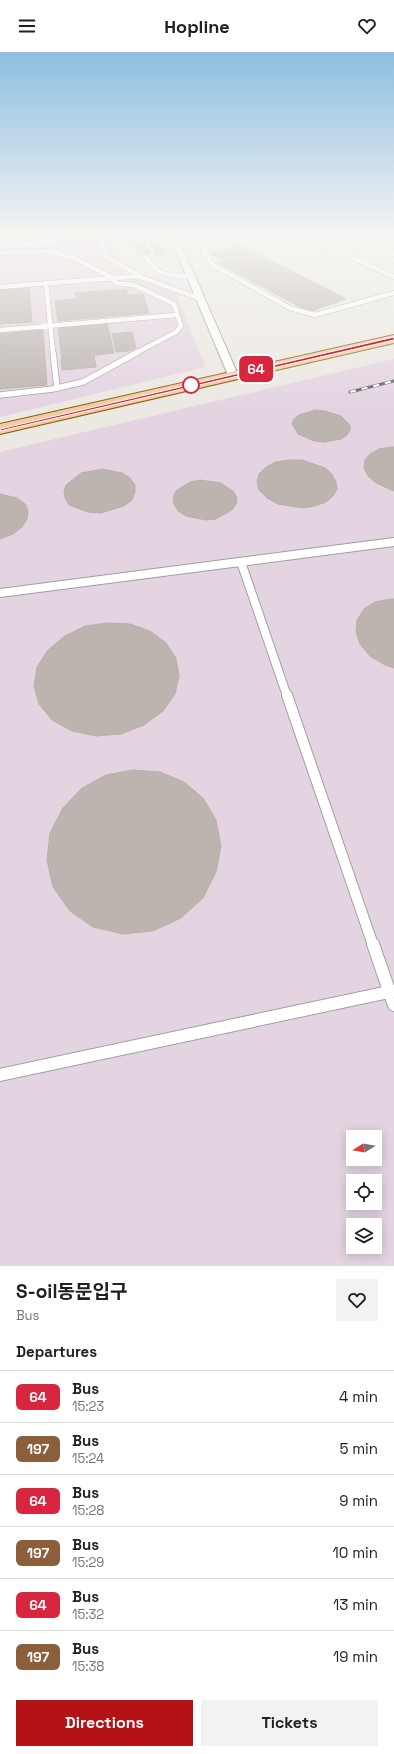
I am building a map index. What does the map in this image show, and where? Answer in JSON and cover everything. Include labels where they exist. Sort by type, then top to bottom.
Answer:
[{"type":"main road","points":[[0,429],[394,339]]},
{"type":"street","points":[[199,294],[233,375]]},
{"type":"lane","points":[[47,294],[57,388]]},
{"type":"lane","points":[[0,394],[57,388],[92,378],[176,332],[181,326],[174,304],[154,294]]},
{"type":"lane","points":[[183,294],[201,299]]},
{"type":"lane","points":[[264,294],[290,308],[315,315],[392,294]]},
{"type":"lane","points":[[0,330],[177,315]]},
{"type":"lane","points":[[0,593],[394,542]]},
{"type":"lane","points":[[241,562],[392,991],[394,1005]]},
{"type":"lane","points":[[0,1075],[392,991]]},
{"type":"shaded area","points":[[0,294],[177,294],[205,367],[0,417]]},
{"type":"shaded area","points":[[394,359],[394,1266],[0,1266],[0,452]]},
{"type":"building","points":[[0,294],[30,294],[32,322],[0,324]]},
{"type":"building","points":[[75,294],[143,294],[149,313],[58,321],[55,301],[76,299]]},
{"type":"building","points":[[275,294],[336,294],[346,299],[309,312]]},
{"type":"building","points":[[107,323],[114,353],[62,359],[58,328]]},
{"type":"building","points":[[43,330],[47,385],[0,389],[0,334]]},
{"type":"building","points":[[132,332],[136,348],[129,351],[116,352],[112,334]]},
{"type":"building","points":[[94,355],[96,367],[62,370],[61,359]]},
{"type":"building","points":[[315,410],[325,411],[341,416],[350,425],[350,430],[347,435],[341,439],[324,442],[314,441],[298,434],[292,424],[294,419],[299,415]]},
{"type":"building","points":[[394,447],[394,491],[376,483],[368,476],[364,468],[365,460],[370,454],[379,449]]},
{"type":"building","points":[[302,460],[325,468],[332,474],[336,482],[337,489],[333,496],[326,502],[303,508],[278,504],[267,498],[259,490],[257,482],[259,474],[266,467],[276,462]]},
{"type":"building","points":[[102,469],[122,473],[130,478],[135,485],[135,492],[132,500],[124,506],[101,513],[88,512],[69,505],[65,498],[64,491],[66,485],[81,473]]},
{"type":"building","points":[[200,480],[221,483],[234,492],[237,498],[236,504],[232,510],[216,519],[206,520],[186,516],[178,511],[174,504],[173,498],[176,491],[190,482]]},
{"type":"building","points":[[0,494],[17,498],[25,504],[28,511],[27,519],[22,527],[13,534],[0,539]]},
{"type":"building","points":[[394,599],[394,668],[385,665],[370,656],[360,644],[356,632],[357,620],[364,609],[375,602]]},
{"type":"building","points":[[108,623],[130,624],[150,631],[166,643],[176,658],[179,676],[175,694],[163,711],[144,725],[121,734],[96,736],[72,731],[52,720],[39,704],[34,686],[37,667],[48,650],[65,636],[85,626]]},
{"type":"building","points":[[133,770],[160,772],[184,782],[203,798],[216,820],[221,846],[216,872],[203,898],[181,918],[153,931],[123,934],[93,927],[70,911],[53,887],[47,860],[50,833],[63,808],[82,788],[106,775]]},
{"type":"railway","points":[[350,392],[394,381]]},
{"type":"bus line","name":"64","points":[[0,429],[394,339]]}]
